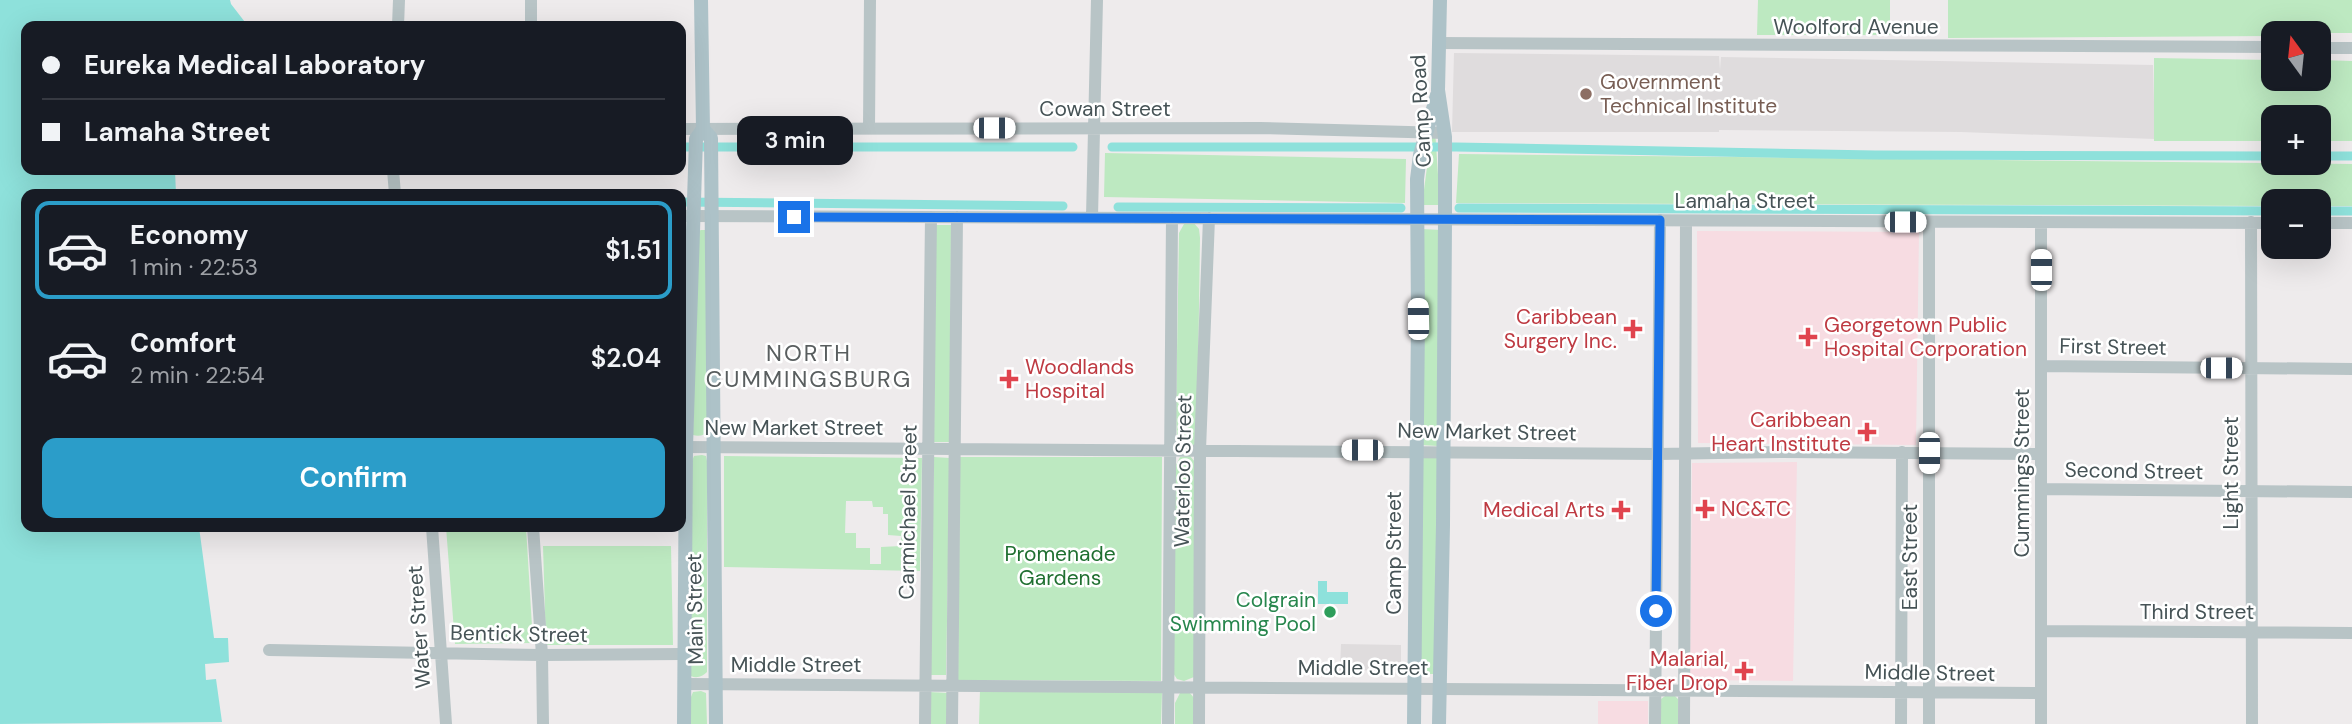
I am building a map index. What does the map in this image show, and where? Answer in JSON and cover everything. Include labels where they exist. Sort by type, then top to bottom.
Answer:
[{"type":"main road","points":[[701,0],[703,135]]},
{"type":"main road","name":"Camp Road","points":[[1440,0],[1446,43],[1438,90],[1445,135],[1445,211]]},
{"type":"main road","name":"Camp Street","points":[[1414,724],[1417,179],[1420,155],[1438,90]]},
{"type":"main road","name":"Main Street","points":[[703,135],[711,210],[716,724]]},
{"type":"main road","name":"Main Street","points":[[686,346],[690,212],[703,135]]},
{"type":"main road","points":[[1439,724],[1445,211]]},
{"type":"main road","name":"Main Street","points":[[683,532],[684,724]]},
{"type":"street","points":[[398,21],[399,0]]},
{"type":"street","points":[[531,0],[531,21]]},
{"type":"street","points":[[869,128],[870,0]]},
{"type":"street","points":[[1093,217],[1097,0]]},
{"type":"street","name":"Woolford Avenue","points":[[1446,43],[2261,47]]},
{"type":"street","points":[[2331,48],[2352,48]]},
{"type":"street","name":"Cowan Street","points":[[686,130],[703,135],[869,128],[1260,128],[1445,135]]},
{"type":"street","name":"Lamaha Street","points":[[690,212],[711,210],[931,217],[1209,218],[1445,211],[1660,220],[2261,222]]},
{"type":"street","name":"Carmichael Street","points":[[925,724],[931,217]]},
{"type":"street","points":[[952,724],[957,217]]},
{"type":"street","name":"Waterloo Street","points":[[1168,724],[1172,218]]},
{"type":"street","name":"Waterloo Street","points":[[1199,724],[1200,450],[1209,218]]},
{"type":"street","points":[[1655,724],[1660,220]]},
{"type":"street","points":[[1684,724],[1686,220]]},
{"type":"street","name":"East Street","points":[[1929,222],[1929,724]]},
{"type":"street","name":"Cummings Street","points":[[2041,222],[2041,724]]},
{"type":"street","name":"Light Street","points":[[2251,222],[2252,724]]},
{"type":"street","points":[[2331,223],[2352,223]]},
{"type":"street","name":"First Street","points":[[2041,366],[2352,369]]},
{"type":"street","name":"New Market Street","points":[[686,447],[2041,454]]},
{"type":"street","name":"East Street","points":[[1901,724],[1902,452]]},
{"type":"street","name":"Second Street","points":[[2041,489],[2352,492]]},
{"type":"street","name":"Water Street","points":[[432,532],[446,724]]},
{"type":"street","points":[[533,532],[542,654],[543,724]]},
{"type":"street","name":"Third Street","points":[[2042,631],[2352,633]]},
{"type":"street","name":"Bentick Street","points":[[268,650],[684,654]]},
{"type":"street","name":"Middle Street","points":[[684,684],[2041,693]]},
{"type":"shaded area","points":[[1454,53],[1719,56],[1720,70],[1721,57],[2153,65],[2155,139],[1961,132],[1452,132]]},
{"type":"shaded area","name":"Georgetown Public Hospital Corporation","points":[[1697,231],[1919,232],[1916,445],[1698,443]]},
{"type":"shaded area","points":[[1797,462],[1793,681],[1690,680],[1692,463]]},
{"type":"shaded area","points":[[1341,644],[1401,645],[1401,671],[1340,670]]},
{"type":"shaded area","points":[[1598,701],[1648,701],[1648,724],[1598,724]]},
{"type":"green space","points":[[1758,0],[1890,0],[1890,35],[1757,35]]},
{"type":"green space","points":[[1948,0],[2352,0],[2352,33],[2331,33],[2331,21],[2261,21],[2261,36],[1948,38]]},
{"type":"green space","points":[[2154,58],[2261,60],[2261,91],[2331,91],[2331,60],[2352,61],[2352,141],[2331,141],[2331,105],[2261,105],[2261,141],[2154,141]]},
{"type":"green space","points":[[1434,114],[1440,205],[1422,205]]},
{"type":"green space","points":[[1105,153],[1406,159],[1405,203],[1104,197]]},
{"type":"green space","points":[[1459,154],[2261,163],[2261,175],[2331,175],[2331,164],[2352,164],[2352,206],[2331,206],[2331,189],[2261,189],[2261,206],[1456,203]]},
{"type":"green space","points":[[1193,222],[1199,229],[1200,238],[1197,444],[1194,447],[1180,446],[1176,415],[1179,233],[1184,224]]},
{"type":"green space","points":[[935,225],[951,225],[950,442],[934,442]]},
{"type":"green space","points":[[1421,229],[1441,230],[1438,446],[1421,445]]},
{"type":"green space","points":[[707,230],[709,431],[697,436],[693,435],[697,232]]},
{"type":"green space","points":[[694,456],[706,456],[707,461],[707,672],[695,677],[691,676],[692,461]]},
{"type":"green space","points":[[724,456],[922,458],[920,571],[724,567]],"holes":[[[846,501],[872,501],[873,507],[883,507],[883,514],[888,514],[888,535],[901,536],[901,546],[881,547],[881,564],[870,564],[870,548],[856,548],[856,533],[845,533]]]},
{"type":"green space","points":[[1190,456],[1195,462],[1194,677],[1184,681],[1177,679],[1173,673],[1175,467],[1180,457]]},
{"type":"green space","points":[[934,457],[950,458],[946,675],[930,675]]},
{"type":"green space","name":"Promenade Gardens","points":[[960,457],[1162,457],[1161,681],[958,680]]},
{"type":"green space","points":[[1419,458],[1440,458],[1437,674],[1419,674]]},
{"type":"green space","points":[[446,532],[526,532],[533,643],[455,644]]},
{"type":"green space","points":[[543,546],[671,546],[673,645],[546,645]]},
{"type":"green space","points":[[980,690],[1162,692],[1161,724],[979,724]]},
{"type":"green space","points":[[693,692],[706,693],[707,724],[691,724],[691,697]]},
{"type":"green space","points":[[929,692],[949,693],[948,724],[929,724]]},
{"type":"green space","points":[[1189,692],[1195,699],[1196,724],[1175,724],[1175,703],[1180,693]]},
{"type":"green space","points":[[1675,696],[1678,699],[1678,724],[1661,724],[1661,699]]},
{"type":"water","points":[[0,0],[230,0],[244,21],[21,21],[21,175],[175,175],[176,189],[21,189],[21,532],[200,532],[214,638],[228,638],[229,662],[205,664],[206,680],[216,679],[222,722],[0,724]]},
{"type":"water","points":[[1318,581],[1327,581],[1327,592],[1348,592],[1348,604],[1318,604]]},
{"type":"waterway","points":[[686,147],[1073,147]]},
{"type":"waterway","points":[[1112,147],[1456,147],[1875,155],[2261,156]]},
{"type":"waterway","points":[[2331,156],[2352,156]]},
{"type":"waterway","points":[[686,202],[1063,206]]},
{"type":"waterway","points":[[1118,207],[1401,208]]},
{"type":"waterway","points":[[1459,208],[2261,211]]},
{"type":"waterway","points":[[2331,211],[2352,211]]},
{"type":"place","name":"Government Technical Institute","points":[[1586,94]]},
{"type":"place","name":"Caribbean Surgery Inc.","points":[[1633,329]]},
{"type":"place","name":"Georgetown Public Hospital Corporation","points":[[1808,337]]},
{"type":"place","name":"Woodlands Hospital","points":[[1009,379]]},
{"type":"place","name":"Caribbean Heart Institute","points":[[1867,432]]},
{"type":"place","name":"NC&TC","points":[[1705,509]]},
{"type":"place","name":"Medical Arts","points":[[1621,510]]},
{"type":"place","name":"Colgrain Swimming Pool","points":[[1330,612]]},
{"type":"place","name":"Malarial, Fiber Drop","points":[[1744,671]]},
{"type":"district","name":"NORTH CUMMINGSBURG","points":[[809,366]]},
{"type":"route","points":[[794,217],[1660,220],[1656,611]]}]
